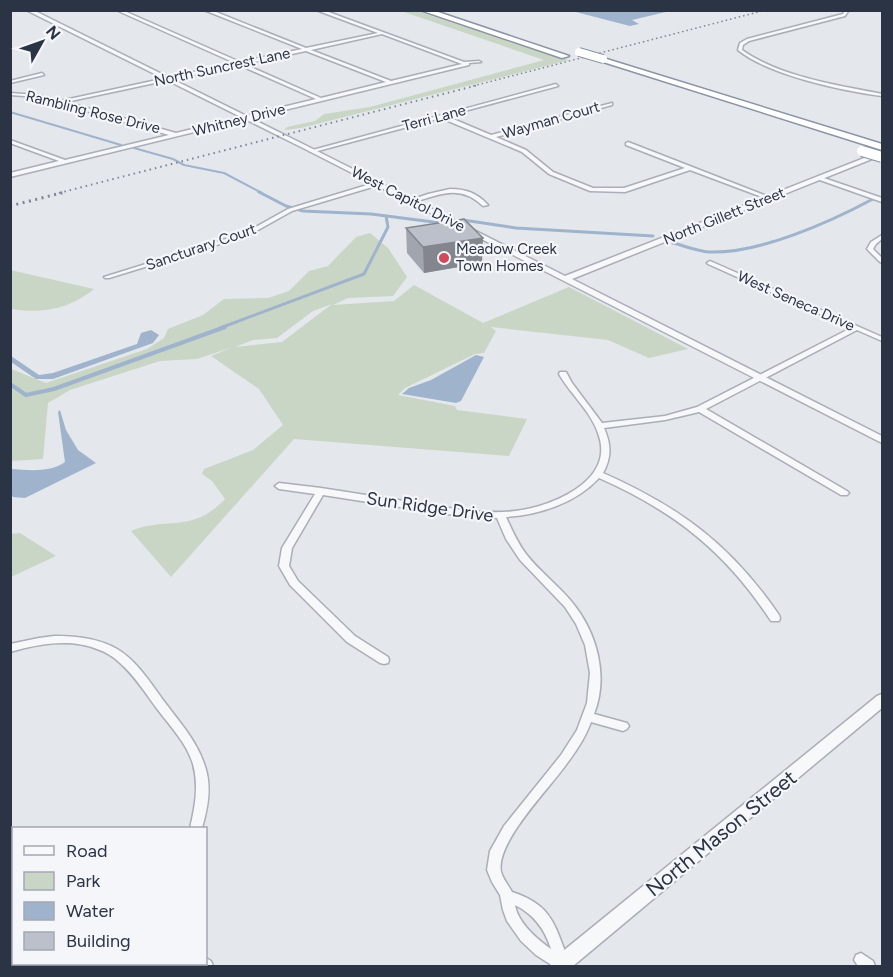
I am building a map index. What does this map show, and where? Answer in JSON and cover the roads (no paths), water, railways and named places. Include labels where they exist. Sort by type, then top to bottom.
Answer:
[{"type":"highway","points":[[423,10],[862,151],[881,151]]},
{"type":"highway","points":[[447,10],[881,151]]},
{"type":"street","points":[[30,11],[42,10]]},
{"type":"street","points":[[118,10],[321,99]]},
{"type":"street","points":[[206,10],[391,83]]},
{"type":"street","points":[[318,10],[466,63],[478,62]]},
{"type":"street","points":[[833,17],[842,13],[841,10]]},
{"type":"street","points":[[847,10],[846,14],[752,38],[741,44],[740,50],[775,68],[882,95]]},
{"type":"street","name":"West Capitol Drive","points":[[30,11],[882,440]]},
{"type":"street","name":"North Suncrest Lane","points":[[61,102],[383,33]]},
{"type":"street","name":"Whitney Drive","points":[[10,175],[466,63]]},
{"type":"street","points":[[10,82],[42,74]]},
{"type":"street","name":"Terri Lane","points":[[312,151],[556,85]]},
{"type":"street","name":"Rambling Rose Drive","points":[[10,94],[38,96],[176,135]]},
{"type":"street","name":"Wayman Court","points":[[491,137],[610,104]]},
{"type":"street","points":[[441,116],[524,151],[556,176],[598,191],[625,190],[689,168]]},
{"type":"street","points":[[10,141],[54,155],[66,162]]},
{"type":"street","points":[[628,144],[769,198]]},
{"type":"street","name":"North Gillett Street","points":[[565,279],[881,151]]},
{"type":"street","points":[[819,178],[882,200]]},
{"type":"street","name":"Sancturary Court","points":[[108,277],[247,234],[290,210],[377,184]]},
{"type":"street","points":[[411,201],[458,189],[480,199],[485,205]]},
{"type":"street","points":[[882,237],[873,243],[870,249],[882,261]]},
{"type":"street","name":"West Seneca Drive","points":[[710,262],[882,339]]},
{"type":"street","points":[[599,426],[665,418],[700,409],[856,328]]},
{"type":"street","points":[[563,374],[568,386],[591,411],[599,426],[606,447],[604,462],[598,474],[646,495],[684,519],[764,599],[775,618]]},
{"type":"street","points":[[700,409],[844,493]]},
{"type":"street","name":"Sun Ridge Drive","points":[[279,486],[462,514],[501,517],[525,514],[553,506],[591,483],[598,474]]},
{"type":"street","points":[[321,491],[287,548],[284,556],[287,574],[351,639],[384,660]]},
{"type":"street","points":[[501,517],[508,537],[516,550],[560,592],[582,623],[596,673],[590,717],[557,770],[503,839],[497,850],[494,871],[508,897],[510,913],[537,948],[561,966]]},
{"type":"street","points":[[10,648],[52,640],[80,641],[99,646],[125,661],[197,755],[204,791],[196,827]]},
{"type":"street","name":"North Mason Street","points":[[561,966],[882,700]]},
{"type":"street","points":[[590,717],[622,726]]},
{"type":"street","points":[[508,897],[526,901],[554,932],[561,966]]},
{"type":"water","points":[[572,11],[670,11],[632,20],[639,24],[630,26]]},
{"type":"water","points":[[151,330],[159,335],[153,343],[53,379],[36,379],[11,362],[11,356],[39,375],[53,373],[137,344],[141,333]]},
{"type":"water","points":[[476,355],[484,357],[461,401],[456,403],[402,394],[409,388],[431,380]]},
{"type":"water","points":[[60,410],[66,430],[78,450],[96,463],[25,498],[13,497],[11,469],[46,469],[65,462],[58,412]]},
{"type":"waterway","points":[[10,112],[121,145]]},
{"type":"waterway","points":[[134,148],[173,159],[184,165],[224,173],[262,193]]},
{"type":"waterway","points":[[259,192],[286,206],[303,211],[371,214],[441,223]]},
{"type":"waterway","points":[[673,243],[709,252],[750,248],[794,235],[873,199]]},
{"type":"waterway","points":[[220,328],[364,274],[388,227],[386,216]]},
{"type":"waterway","points":[[463,220],[516,228],[653,236]]},
{"type":"waterway","points":[[10,384],[26,395],[54,389],[225,327]]},
{"type":"railway","points":[[473,86],[766,10]]},
{"type":"railway","points":[[59,193],[478,85]]},
{"type":"railway","points":[[10,206],[65,192]]},
{"type":"place","name":"Meadow Creek Town Homes","points":[[444,258]]}]
